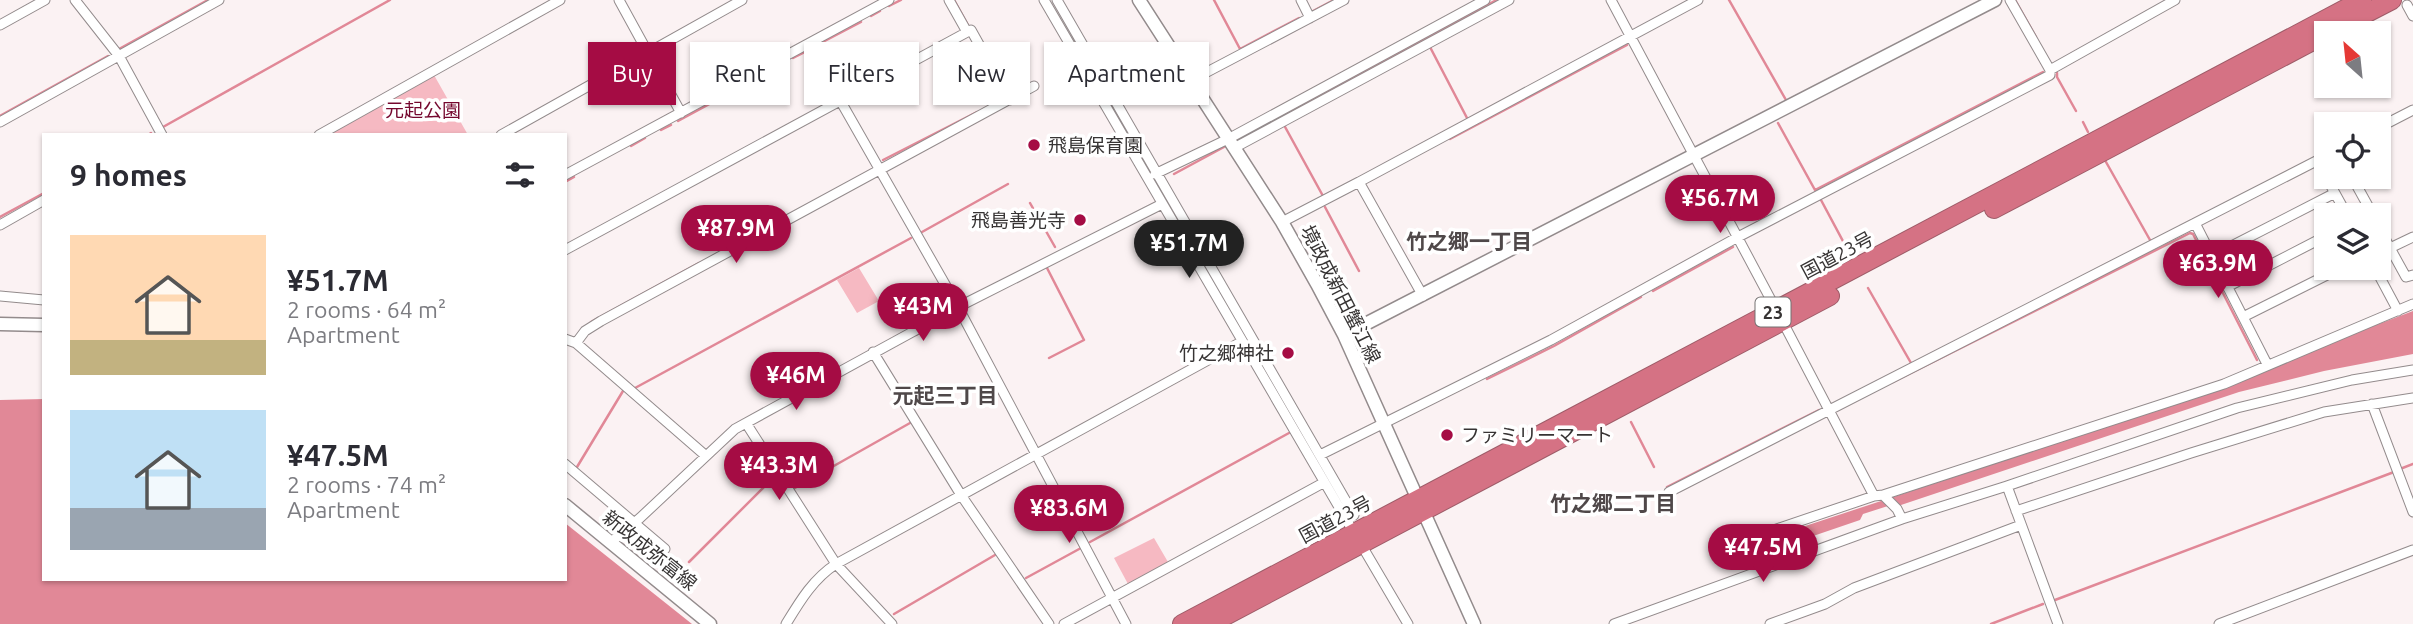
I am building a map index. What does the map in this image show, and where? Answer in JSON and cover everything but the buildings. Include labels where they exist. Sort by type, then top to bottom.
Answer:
[{"type":"highway","name":"国道23号","points":[[1210,624],[1420,505],[2362,0]]},
{"type":"highway","name":"国道23号","points":[[2357,21],[2400,2]]},
{"type":"highway","name":"国道23号","points":[[1182,624],[1420,505],[2314,41]]},
{"type":"main road","name":"境政成新田蟹江線","points":[[1139,0],[1165,42]]},
{"type":"main road","points":[[1344,335],[1995,0]]},
{"type":"main road","name":"境政成新田蟹江線","points":[[1206,105],[1282,222],[1344,335],[1474,624]]},
{"type":"main road","points":[[0,324],[42,325]]},
{"type":"main road","name":"新政成弥富線","points":[[567,507],[710,624]]},
{"type":"street","points":[[0,25],[45,0]]},
{"type":"street","points":[[75,0],[119,56],[161,133]]},
{"type":"street","points":[[0,122],[219,0]]},
{"type":"street","points":[[323,133],[560,0]]},
{"type":"street","points":[[619,0],[642,42]]},
{"type":"street","points":[[668,42],[742,0]]},
{"type":"street","points":[[812,42],[889,0]]},
{"type":"street","points":[[949,0],[967,32]]},
{"type":"street","points":[[1044,0],[1350,526]]},
{"type":"street","points":[[1057,0],[1354,515]]},
{"type":"street","points":[[1301,0],[1310,18]]},
{"type":"street","points":[[1209,71],[1344,0]]},
{"type":"street","points":[[1231,144],[1485,0]]},
{"type":"street","points":[[1147,178],[1231,144],[1510,0]]},
{"type":"street","points":[[1611,0],[1770,300]]},
{"type":"street","points":[[1282,222],[1698,0]]},
{"type":"street","points":[[1320,455],[1551,340],[1738,237],[2050,75],[2050,70],[2010,0]]},
{"type":"street","points":[[2050,70],[2175,0]]},
{"type":"street","points":[[2400,2],[2413,16]]},
{"type":"street","points":[[919,58],[971,30],[978,42]]},
{"type":"street","points":[[567,174],[804,46]]},
{"type":"street","points":[[505,133],[588,86]]},
{"type":"street","points":[[1030,88],[1034,86]]},
{"type":"street","points":[[676,104],[681,113]]},
{"type":"street","points":[[567,249],[832,105]]},
{"type":"street","points":[[844,105],[958,307],[1126,624]]},
{"type":"street","points":[[706,456],[569,343],[601,321],[1001,105]]},
{"type":"street","points":[[2391,121],[2413,110]]},
{"type":"street","points":[[1669,492],[2314,162]]},
{"type":"street","points":[[1359,182],[1423,296]]},
{"type":"street","points":[[2333,189],[2340,203]]},
{"type":"street","points":[[2212,256],[2335,193]]},
{"type":"street","points":[[0,225],[42,201]]},
{"type":"street","points":[[610,543],[729,434],[746,423],[958,307],[1161,204]]},
{"type":"street","points":[[2195,223],[2267,364]]},
{"type":"street","points":[[2391,248],[2413,237]]},
{"type":"street","points":[[2227,286],[2314,242]]},
{"type":"street","points":[[2391,250],[2406,277],[2413,275]]},
{"type":"street","points":[[2243,317],[2316,280]]},
{"type":"street","points":[[2382,280],[2398,310]]},
{"type":"street","points":[[0,296],[42,300]]},
{"type":"street","points":[[1747,539],[2224,384],[2413,304]]},
{"type":"street","points":[[1787,330],[1828,411],[1881,496],[1897,509],[1902,519]]},
{"type":"street","points":[[786,624],[823,572],[1241,342]]},
{"type":"street","points":[[873,352],[961,495],[1049,624]]},
{"type":"street","points":[[1614,624],[1902,519],[2237,408],[2352,380],[2413,370]]},
{"type":"street","points":[[2016,511],[2324,412],[2413,398]]},
{"type":"street","points":[[2372,404],[2413,512]]},
{"type":"street","points":[[746,423],[836,565],[892,624]]},
{"type":"street","points":[[567,466],[665,549]]},
{"type":"street","points":[[1064,624],[1323,483]]},
{"type":"street","points":[[2007,486],[2058,624]]},
{"type":"street","points":[[1770,624],[1825,604],[1854,588],[2021,525]]},
{"type":"street","points":[[2219,624],[2413,550]]},
{"type":"street","points":[[1364,551],[1408,624]]},
{"type":"green space","name":"元起公園","points":[[434,75],[467,133],[334,133]]},
{"type":"green space","points":[[859,268],[879,301],[857,313],[837,280]]},
{"type":"green space","points":[[1154,538],[1168,562],[1128,584],[1114,558]]},
{"type":"shaded area","points":[[1494,0],[1503,0],[1238,142],[1235,138]]},
{"type":"shaded area","points":[[2413,311],[2413,354],[2324,371],[2239,392],[1901,505],[1891,505],[1863,514],[1860,520],[1766,552],[1756,551],[1754,547],[1763,540],[2132,418]]},
{"type":"shaded area","points":[[42,399],[42,581],[567,581],[567,525],[692,624],[0,624],[0,400]]},
{"type":"waterway","points":[[119,49],[208,0]]},
{"type":"waterway","points":[[163,127],[390,0]]},
{"type":"waterway","points":[[889,6],[901,0]]},
{"type":"waterway","points":[[954,0],[969,27]]},
{"type":"waterway","points":[[1214,0],[1240,49],[1299,18]]},
{"type":"waterway","points":[[1313,11],[1334,0]]},
{"type":"waterway","points":[[1729,0],[1786,100]]},
{"type":"waterway","points":[[2015,0],[2036,37]]},
{"type":"waterway","points":[[871,16],[880,11]]},
{"type":"waterway","points":[[823,42],[861,22]]},
{"type":"waterway","points":[[1450,139],[1627,45]]},
{"type":"waterway","points":[[1430,47],[1467,118]]},
{"type":"waterway","points":[[793,58],[804,52]]},
{"type":"waterway","points":[[0,116],[108,56]]},
{"type":"waterway","points":[[1778,123],[1815,190],[2043,72]]},
{"type":"waterway","points":[[2057,73],[2076,111]]},
{"type":"waterway","points":[[678,121],[708,105]]},
{"type":"waterway","points":[[883,160],[977,112]]},
{"type":"waterway","points":[[2083,122],[2088,132]]},
{"type":"waterway","points":[[661,130],[671,125]]},
{"type":"waterway","points":[[1284,125],[1323,196]]},
{"type":"waterway","points":[[631,146],[645,138]]},
{"type":"waterway","points":[[1174,174],[1224,147]]},
{"type":"waterway","points":[[2106,162],[2150,240]]},
{"type":"waterway","points":[[567,181],[574,177]]},
{"type":"waterway","points":[[922,232],[1008,184]]},
{"type":"waterway","points":[[0,217],[42,194]]},
{"type":"waterway","points":[[1821,200],[1852,258]]},
{"type":"waterway","points":[[1030,203],[1055,247]]},
{"type":"waterway","points":[[1325,207],[1359,271]]},
{"type":"waterway","points":[[1893,382],[2190,233],[2193,234],[2257,360]]},
{"type":"waterway","points":[[635,388],[911,238]]},
{"type":"waterway","points":[[1653,291],[1733,247]]},
{"type":"waterway","points":[[591,322],[699,263]]},
{"type":"waterway","points":[[1046,266],[1084,340],[1049,358]]},
{"type":"waterway","points":[[1868,288],[1911,363]]},
{"type":"waterway","points":[[1487,379],[1554,346],[1641,297]]},
{"type":"waterway","points":[[916,335],[956,314]]},
{"type":"waterway","points":[[577,467],[623,391]]},
{"type":"waterway","points":[[1667,487],[1819,410]]},
{"type":"waterway","points":[[1631,422],[1654,467]]},
{"type":"waterway","points":[[793,489],[910,423]]},
{"type":"waterway","points":[[1090,542],[1289,433]]},
{"type":"waterway","points":[[2400,469],[2413,464]]},
{"type":"waterway","points":[[2055,600],[2394,472]]},
{"type":"waterway","points":[[689,562],[773,478]]},
{"type":"waterway","points":[[1026,578],[1081,548]]},
{"type":"waterway","points":[[894,614],[995,555]]},
{"type":"waterway","points":[[1991,624],[2043,604]]},
{"type":"place","name":"飛島保育園","points":[[1034,145]]},
{"type":"place","name":"飛島善光寺","points":[[1080,220]]},
{"type":"place","name":"竹之郷神社","points":[[1288,353]]},
{"type":"place","name":"ファミリーマート","points":[[1447,435]]},
{"type":"district","name":"竹之郷一丁目","points":[[1469,241]]},
{"type":"district","name":"元起三丁目","points":[[945,395]]},
{"type":"district","name":"竹之郷二丁目","points":[[1613,503]]}]
